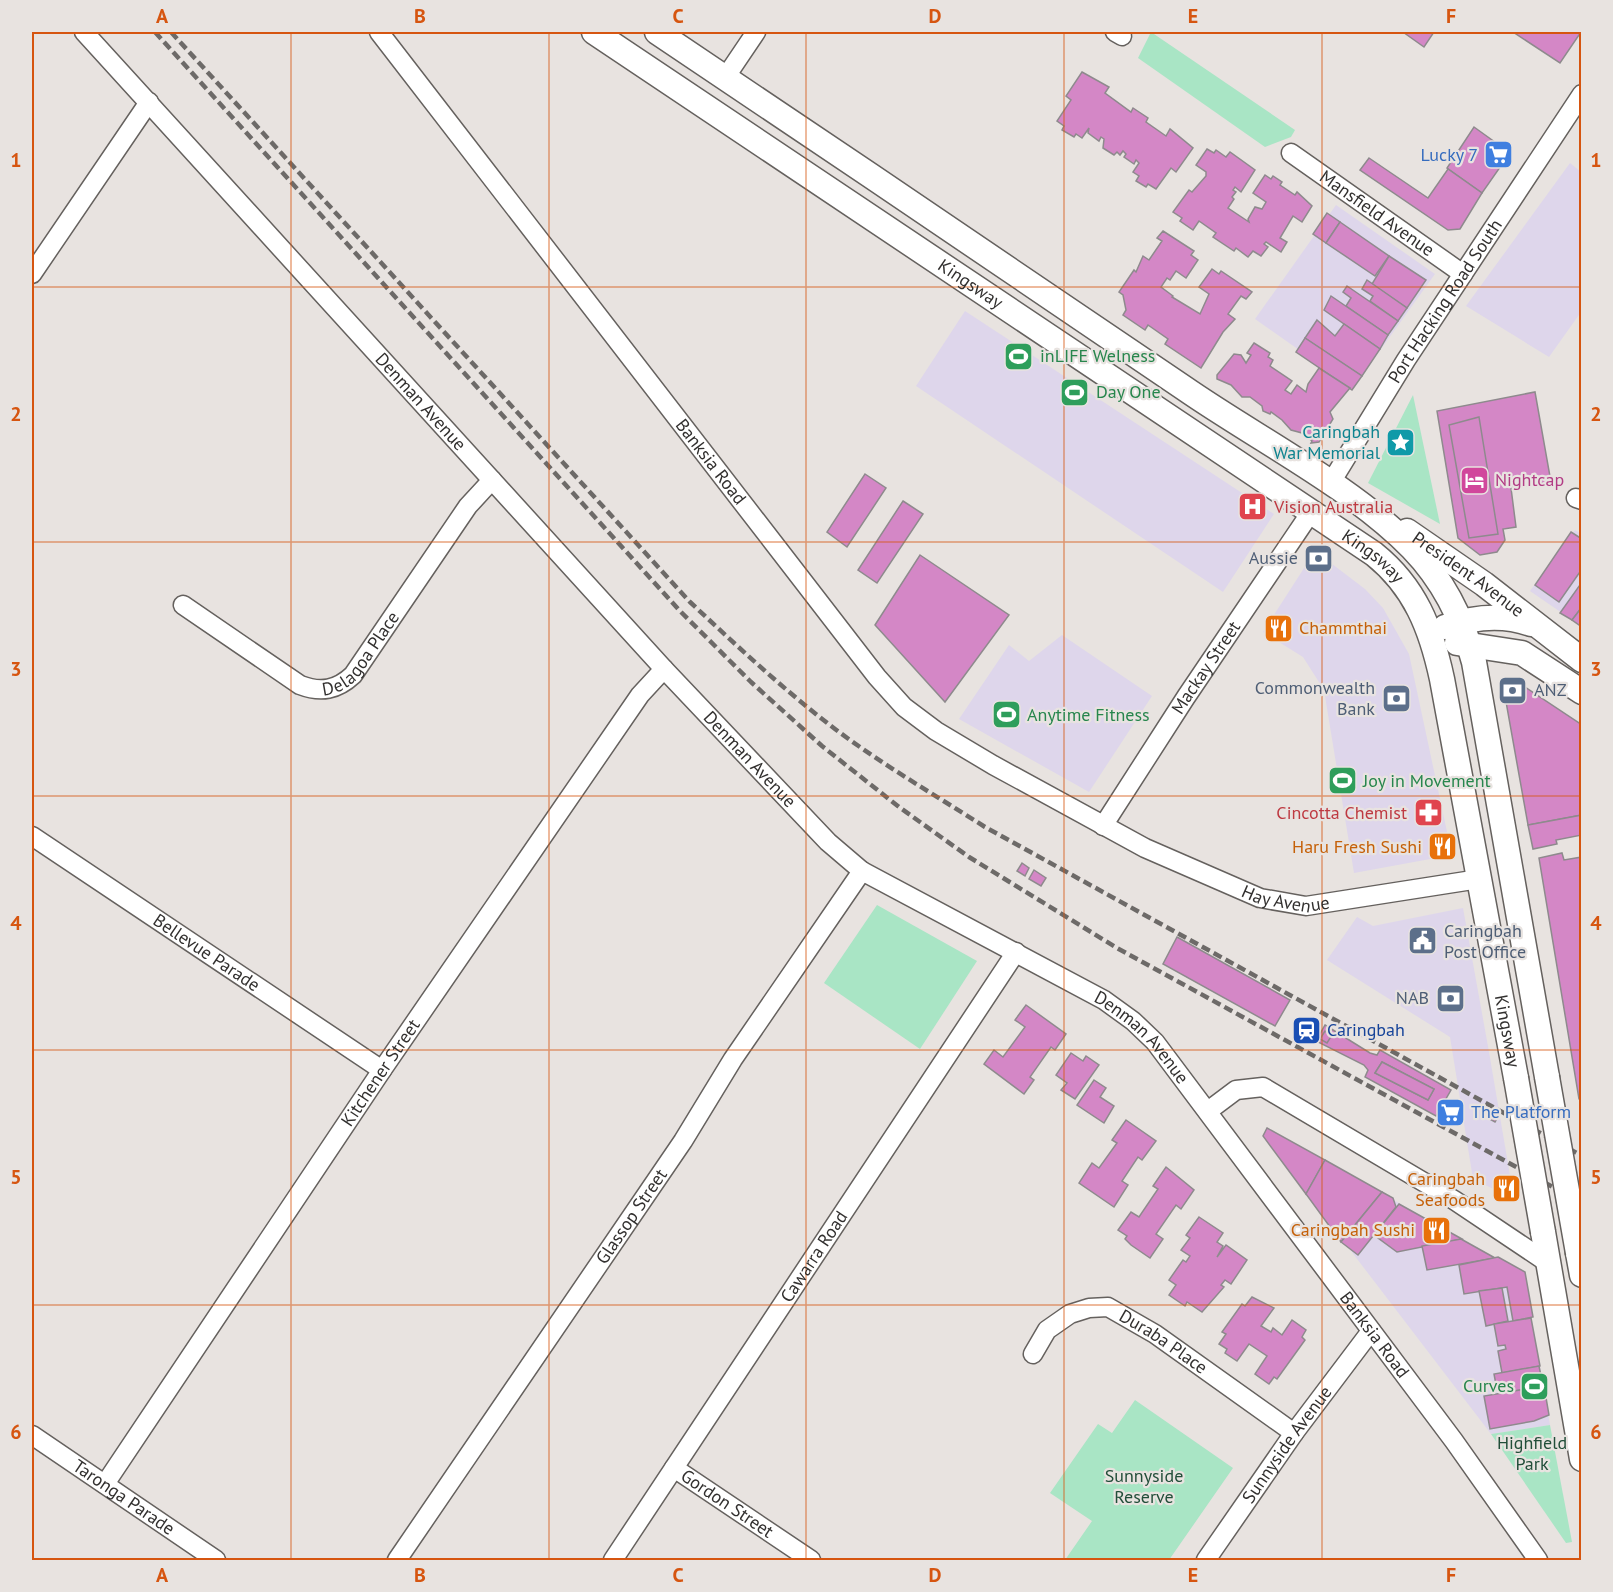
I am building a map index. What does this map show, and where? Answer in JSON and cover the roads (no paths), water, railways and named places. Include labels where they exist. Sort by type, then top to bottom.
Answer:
[{"type":"main road","name":"Kingsway","points":[[594,32],[1311,512],[1390,567],[1411,592],[1430,632],[1442,679],[1516,1078],[1581,1459]]},
{"type":"main road","name":"Kingsway","points":[[657,32],[1334,487],[1386,524],[1413,550],[1441,585],[1471,647],[1580,1264]]},
{"type":"main road","points":[[707,107],[725,78]]},
{"type":"main road","name":"Port Hacking Road South","points":[[1311,512],[1334,487]]},
{"type":"main road","name":"President Avenue","points":[[1334,487],[1434,548],[1581,660]]},
{"type":"main road","name":"President Avenue","points":[[1430,632],[1460,622],[1506,617],[1534,625]]},
{"type":"main road","points":[[1430,632],[1471,647],[1522,653],[1581,692]]},
{"type":"main road","points":[[1479,879],[1512,873]]},
{"type":"street","name":"Denman Avenue","points":[[84,32],[664,669],[828,842],[862,871],[1104,1000],[1133,1021],[1155,1042],[1208,1111]]},
{"type":"street","name":"Banksia Road","points":[[379,32],[877,677],[904,706],[936,731],[1103,826]]},
{"type":"street","points":[[725,78],[756,32]]},
{"type":"street","name":"Port Hacking Road South","points":[[1334,487],[1406,360],[1581,94]]},
{"type":"street","points":[[32,274],[149,102]]},
{"type":"street","name":"Mansfield Avenue","points":[[1291,153],[1463,274]]},
{"type":"street","name":"Delagoa Place","points":[[183,605],[300,685],[318,690],[337,687],[353,675],[468,506],[492,480]]},
{"type":"street","name":"Mackay Street","points":[[1103,826],[1186,697],[1311,512]]},
{"type":"street","name":"Kitchener Street","points":[[105,1484],[382,1070],[640,695],[664,669]]},
{"type":"street","name":"Hay Avenue","points":[[1103,826],[1218,881],[1283,903],[1306,906],[1479,879]]},
{"type":"street","name":"Bellevue Parade","points":[[32,836],[382,1070]]},
{"type":"street","name":"Glassop Street","points":[[397,1560],[683,1141],[733,1059],[862,871]]},
{"type":"street","name":"Cawarra Road","points":[[613,1560],[1016,952]]},
{"type":"street","points":[[1208,1111],[1236,1090],[1263,1087],[1454,1200],[1548,1263]]},
{"type":"street","name":"Banksia Road","points":[[1208,1111],[1538,1560]]},
{"type":"street","name":"Duraba Place","points":[[1034,1354],[1047,1330],[1070,1314],[1089,1308],[1108,1307],[1155,1334],[1294,1434]]},
{"type":"street","name":"Sunnyside Avenue","points":[[1206,1560],[1294,1434],[1371,1330]]},
{"type":"street","name":"Taronga Parade","points":[[32,1435],[216,1560]]},
{"type":"street","name":"Gordon Street","points":[[674,1468],[811,1560]]},
{"type":"railway","points":[[155,32],[680,611],[751,682],[822,746],[899,807],[969,857],[1117,948],[1582,1203]]},
{"type":"railway","points":[[171,32],[690,602],[816,714],[909,780],[985,827],[1582,1156]]},
{"type":"place","name":"Lucky 7","points":[[1499,155]]},
{"type":"place","name":"inLIFE Welness","points":[[1019,356]]},
{"type":"place","name":"Day One","points":[[1075,392]]},
{"type":"place","name":"Caringbah War Memorial","points":[[1401,442]]},
{"type":"place","name":"Nightcap","points":[[1474,480]]},
{"type":"place","name":"Vision Australia","points":[[1253,507]]},
{"type":"place","name":"Aussie","points":[[1319,558]]},
{"type":"place","name":"Chammthai","points":[[1278,628]]},
{"type":"place","name":"ANZ","points":[[1513,690]]},
{"type":"place","name":"Commonwealth Bank","points":[[1396,698]]},
{"type":"place","name":"Anytime Fitness","points":[[1006,715]]},
{"type":"place","name":"Joy in Movement","points":[[1342,781]]},
{"type":"place","name":"Cincotta Chemist","points":[[1428,813]]},
{"type":"place","name":"Haru Fresh Sushi","points":[[1443,847]]},
{"type":"place","name":"Caringbah Post Office","points":[[1423,941]]},
{"type":"place","name":"NAB","points":[[1450,998]]},
{"type":"place","name":"Caringbah","points":[[1306,1030]]},
{"type":"place","name":"The Platform","points":[[1450,1112]]},
{"type":"place","name":"Caringbah Seafoods","points":[[1506,1189]]},
{"type":"place","name":"Caringbah Sushi","points":[[1436,1230]]},
{"type":"place","name":"Curves","points":[[1535,1386]]},
{"type":"park label","name":"Highfield Park","points":[[1532,1453]]},
{"type":"park label","name":"Sunnyside Reserve","points":[[1144,1486]]}]
